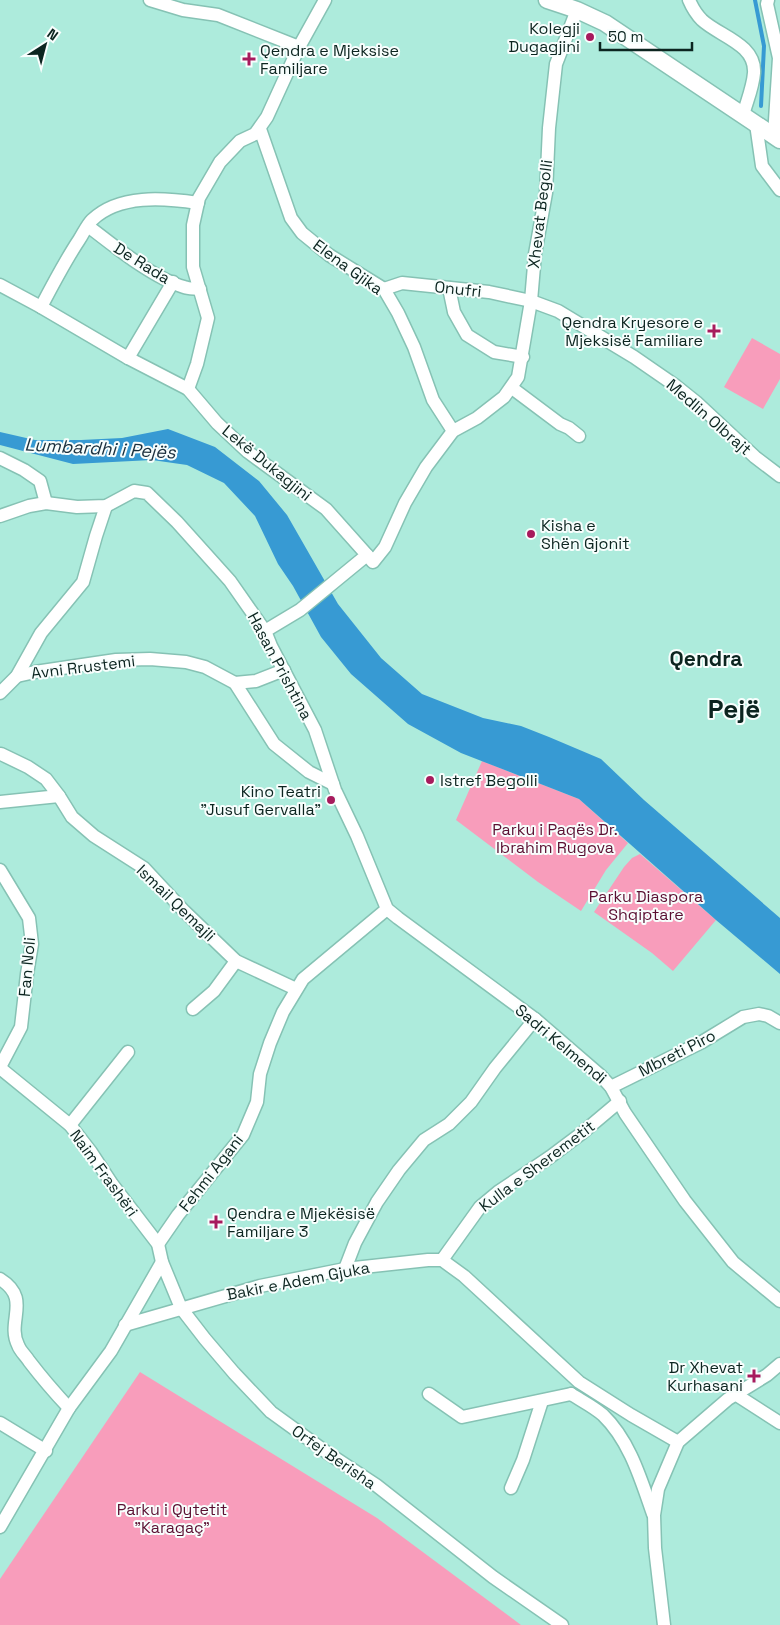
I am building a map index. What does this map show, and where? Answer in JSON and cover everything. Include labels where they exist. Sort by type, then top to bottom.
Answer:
[{"type":"main road","points":[[553,1],[605,23],[777,138]]},
{"type":"street","points":[[150,0],[183,10],[218,15],[299,47]]},
{"type":"street","points":[[188,389],[198,364],[208,318],[193,267],[193,225],[199,198],[220,162],[240,141],[255,134],[260,129],[299,47],[325,0]]},
{"type":"street","points":[[689,0],[702,20],[742,48],[751,57],[754,72],[749,119],[762,166],[780,190]]},
{"type":"street","points":[[767,2],[780,8]]},
{"type":"street","points":[[767,2],[779,58],[777,138]]},
{"type":"street","name":"Xhevat Begolli","points":[[372,556],[385,547],[405,503],[426,468],[453,431],[477,418],[504,397],[518,377],[532,301],[535,254],[546,193],[549,128],[556,64],[577,10]]},
{"type":"street","name":"Elena Gjika","points":[[260,129],[292,218],[302,232],[329,255],[384,289],[414,347],[433,400],[453,431]]},
{"type":"street","points":[[41,307],[91,221],[110,207],[132,201],[157,199],[198,203]]},
{"type":"street","name":"De Rada","points":[[88,226],[123,253],[160,276],[185,288],[200,289]]},
{"type":"street","points":[[128,358],[173,282]]},
{"type":"street","name":"Onufri","points":[[384,289],[402,283],[489,292],[532,301]]},
{"type":"street","name":"Lekë Dukagjini","points":[[0,285],[128,358],[188,389],[216,423],[248,452],[326,509],[372,556]]},
{"type":"street","points":[[449,288],[454,312],[467,335],[494,352],[523,357]]},
{"type":"street","name":"Medlin Olbrajt","points":[[532,301],[558,311],[648,366],[696,402],[725,430],[780,476]]},
{"type":"street","points":[[512,388],[579,436]]},
{"type":"street","points":[[0,458],[24,470],[40,481],[46,503]]},
{"type":"street","name":"Hasan Prishtina","points":[[106,506],[134,491],[146,492],[177,522],[230,581],[265,631],[315,730],[333,784],[387,908]]},
{"type":"street","points":[[0,516],[29,506],[46,503],[77,507],[106,506],[83,582],[41,633],[17,676],[0,693]]},
{"type":"street","points":[[265,631],[300,610],[372,556]]},
{"type":"street","name":"Avni Rrustemi","points":[[17,676],[116,660],[150,659],[186,662],[205,667],[235,683],[274,744],[308,772],[333,784]]},
{"type":"street","points":[[235,683],[256,681],[284,670]]},
{"type":"street","name":"Ismail Qemajli","points":[[0,754],[28,767],[46,779],[72,817],[94,836],[144,868],[184,911],[236,961],[296,989]]},
{"type":"street","points":[[0,802],[59,796]]},
{"type":"street","name":"Fan Noli","points":[[0,870],[29,918],[32,944],[21,1027],[0,1068]]},
{"type":"street","name":"Sadri Kelmendi","points":[[387,908],[535,1020],[600,1076],[611,1087],[685,1201],[733,1262],[780,1301]]},
{"type":"street","name":"Fehmi Agani","points":[[158,1244],[178,1215],[242,1135],[257,1102],[260,1074],[270,1043],[283,1012],[296,989],[303,979],[387,908]]},
{"type":"street","points":[[193,1009],[214,991],[236,961]]},
{"type":"street","name":"Mbreti Piro","points":[[611,1087],[702,1042],[743,1018],[759,1014],[768,1016],[780,1023]]},
{"type":"street","points":[[345,1269],[354,1243],[398,1170],[424,1140],[449,1124],[471,1102],[495,1068],[535,1020]]},
{"type":"street","points":[[70,1125],[128,1052]]},
{"type":"street","name":"Naim Frashëri","points":[[0,1068],[70,1125],[158,1244]]},
{"type":"street","name":"Kulla e Sheremetit","points":[[442,1260],[480,1207],[498,1192],[582,1133],[620,1101]]},
{"type":"street","name":"Orfej Berisha","points":[[158,1244],[162,1262],[181,1308],[234,1373],[271,1412],[376,1485],[493,1577],[562,1625]]},
{"type":"street","points":[[442,1260],[464,1276],[579,1382],[631,1416],[678,1442]]},
{"type":"street","name":"Bakir e Adem Gjuka","points":[[181,1308],[260,1286],[345,1269],[442,1260]]},
{"type":"street","points":[[0,1527],[70,1408],[111,1350],[162,1262]]},
{"type":"street","points":[[0,1280],[9,1285],[16,1299],[17,1314],[14,1330],[18,1346],[44,1382],[70,1408]]},
{"type":"street","points":[[125,1325],[181,1308]]},
{"type":"street","points":[[664,1625],[654,1548],[654,1515],[658,1489],[678,1442],[728,1399],[767,1375],[780,1364]]},
{"type":"street","points":[[571,1394],[579,1382]]},
{"type":"street","points":[[429,1394],[462,1418],[571,1394],[603,1415],[613,1426],[638,1470],[654,1515]]},
{"type":"street","points":[[735,1394],[780,1423]]},
{"type":"street","points":[[595,1409],[602,1397]]},
{"type":"street","points":[[511,1488],[523,1460],[542,1400]]},
{"type":"street","points":[[0,1423],[46,1451]]},
{"type":"green space","points":[[752,338],[780,354],[780,379],[763,409],[724,387]]},
{"type":"green space","name":"Parku i Paqës Dr. Ibrahim Rugova","points":[[482,761],[579,799],[628,843],[606,870],[581,911],[538,882],[456,820]]},
{"type":"green space","name":"Parku Diaspora Shqiptare","points":[[640,854],[716,920],[673,971],[652,953],[594,912],[624,867],[632,858]]},
{"type":"green space","name":"Parku i Qytetit \"Karagaç\"","points":[[140,1372],[377,1518],[521,1625],[0,1625],[0,1579]]},
{"type":"water","name":"Lumbardhi i Pejës","points":[[168,429],[215,447],[259,481],[287,515],[338,604],[381,658],[422,694],[483,718],[521,726],[601,759],[644,800],[780,918],[780,974],[579,799],[461,753],[408,724],[351,674],[321,637],[293,586],[278,564],[255,516],[224,483],[187,465],[152,460],[73,464],[0,445],[0,432],[35,440],[81,440],[122,438]]},
{"type":"waterway","points":[[755,0],[764,46],[761,106]]},
{"type":"place","name":"Kolegji Dugagjini","points":[[590,37]]},
{"type":"place","name":"Qendra e Mjeksise Familjare","points":[[249,59]]},
{"type":"place","name":"Qendra Kryesore e Mjeksisë Familiare","points":[[714,331]]},
{"type":"place","name":"Kisha e Shën Gjonit","points":[[531,534]]},
{"type":"place","name":"Istref Begolli","points":[[430,780]]},
{"type":"place","name":"Kino Teatri \"Jusuf Gervalla\"","points":[[331,800]]},
{"type":"place","name":"Qendra e Mjekësisë Familjare 3","points":[[216,1222]]},
{"type":"place","name":"Dr Xhevat Kurhasani","points":[[754,1376]]},
{"type":"district","name":"Qendra","points":[[706,658]]},
{"type":"district","name":"Pejë","points":[[734,709]]}]
